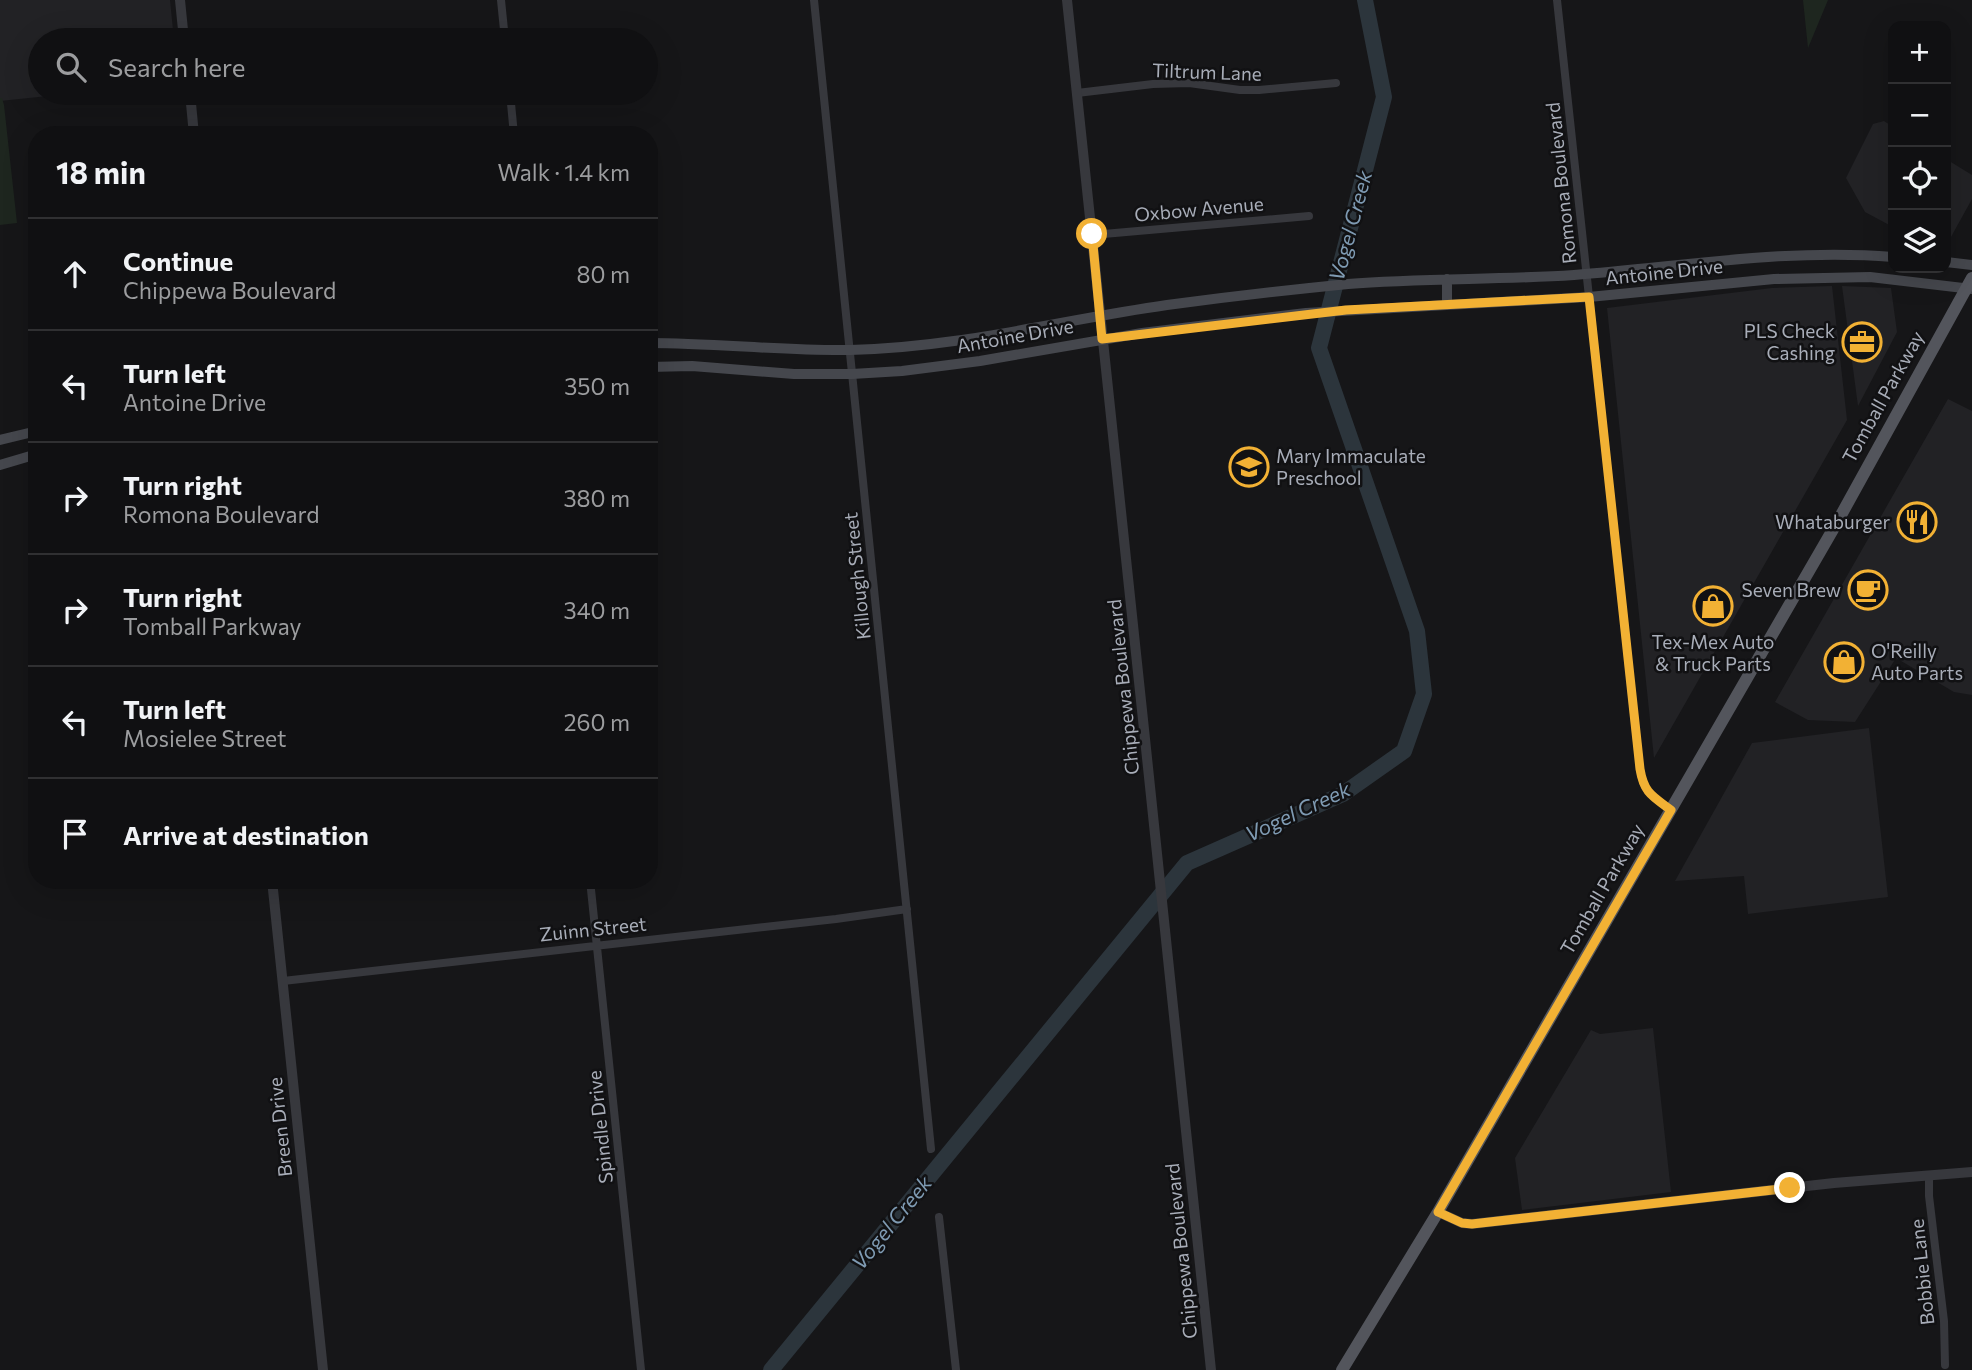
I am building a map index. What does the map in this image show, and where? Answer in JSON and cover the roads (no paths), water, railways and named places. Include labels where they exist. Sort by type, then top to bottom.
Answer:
[{"type":"main road","name":"Antoine Drive","points":[[658,343],[850,350],[961,340],[1166,305],[1349,284],[1516,279],[1772,257],[1852,254],[1888,257]]},
{"type":"main road","points":[[1772,257],[1774,279]]},
{"type":"main road","points":[[1951,263],[1972,265]]},
{"type":"main road","name":"Antoine Drive","points":[[658,367],[692,366],[794,374],[852,374],[980,361],[1102,339],[1306,313],[1589,297],[1774,279],[1870,277],[1970,285]]},
{"type":"main road","points":[[1447,279],[1447,305]]},
{"type":"main road","name":"Tomball Parkway","points":[[1342,1370],[1438,1212],[1671,810],[1970,285]]},
{"type":"main road","points":[[1237,298],[1240,321]]},
{"type":"main road","points":[[692,366],[693,343]]},
{"type":"main road","points":[[0,440],[28,432]]},
{"type":"main road","points":[[0,465],[28,457]]},
{"type":"street","points":[[180,0],[183,28]]},
{"type":"street","points":[[501,0],[504,28]]},
{"type":"street","name":"Killough Street","points":[[814,0],[931,1149]]},
{"type":"street","name":"Chippewa Boulevard","points":[[1067,0],[1211,1370]]},
{"type":"street","name":"Romona Boulevard","points":[[1557,0],[1640,769],[1642,783],[1648,794],[1671,810]]},
{"type":"street","name":"Tiltrum Lane","points":[[1077,93],[1153,84],[1189,83],[1259,90],[1336,83]]},
{"type":"street","points":[[191,105],[193,126]]},
{"type":"street","points":[[511,105],[513,126]]},
{"type":"street","name":"Oxbow Avenue","points":[[1092,234],[1310,216]]},
{"type":"street","name":"Breen Drive","points":[[273,889],[323,1370]]},
{"type":"street","name":"Spindle Drive","points":[[591,889],[641,1370]]},
{"type":"street","name":"Zuinn Street","points":[[283,981],[906,909]]},
{"type":"street","points":[[1438,1212],[1462,1223],[1472,1224],[1834,1183],[1972,1172]]},
{"type":"street","name":"Bobbie Lane","points":[[1929,1176],[1944,1321],[1945,1365]]},
{"type":"street","points":[[939,1217],[956,1370]]},
{"type":"waterway","name":"Vogel Creek","points":[[771,1370],[1187,863],[1343,794],[1404,751],[1424,694],[1417,631],[1319,348],[1384,97],[1365,0]]},
{"type":"place","name":"PLS Check Cashing","points":[[1862,342]]},
{"type":"place","name":"Mary Immaculate Preschool","points":[[1249,467]]},
{"type":"place","name":"Whataburger","points":[[1917,522]]},
{"type":"place","name":"Seven Brew","points":[[1868,590]]},
{"type":"place","name":"Tex-Mex Auto & Truck Parts","points":[[1713,606]]},
{"type":"place","name":"O'Reilly Auto Parts","points":[[1844,662]]}]
